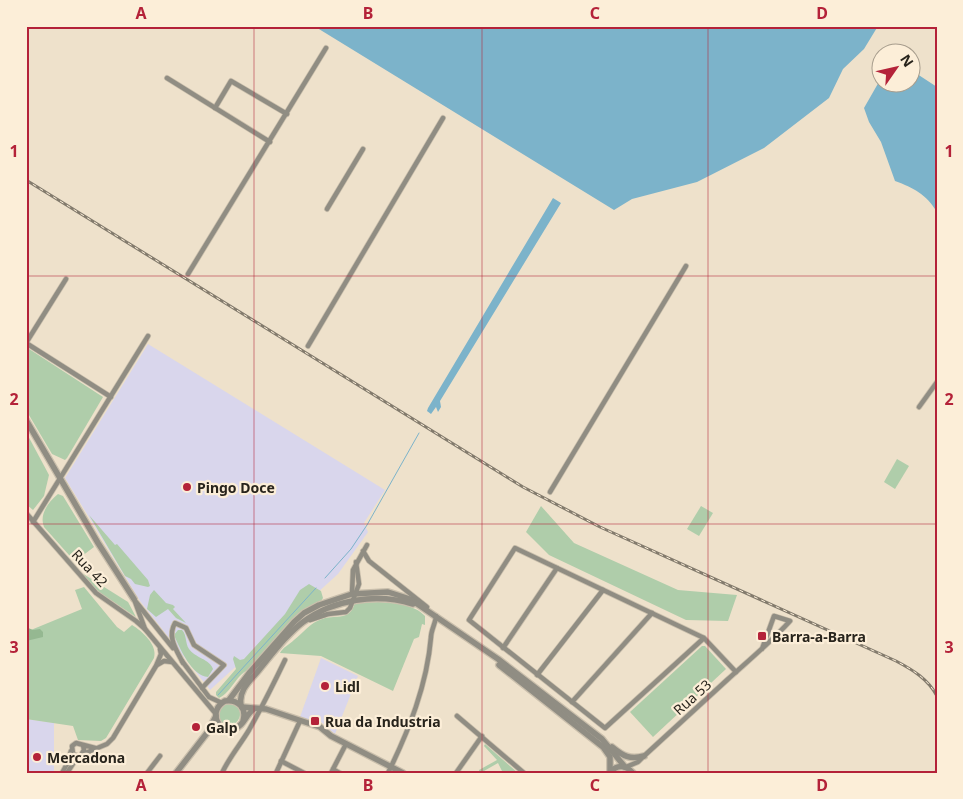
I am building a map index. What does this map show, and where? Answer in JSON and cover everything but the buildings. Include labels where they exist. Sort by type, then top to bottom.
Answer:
[{"type":"street","points":[[188,274],[326,48]]},
{"type":"street","points":[[166,78],[270,142]]},
{"type":"street","points":[[215,108],[231,81],[287,114]]},
{"type":"street","points":[[308,346],[443,118]]},
{"type":"street","points":[[327,209],[363,149]]},
{"type":"street","points":[[550,492],[686,266]]},
{"type":"street","points":[[66,279],[26,343],[110,397]]},
{"type":"street","points":[[33,522],[148,336]]},
{"type":"street","points":[[919,407],[937,382]]},
{"type":"street","points":[[26,420],[98,543],[134,599],[167,639],[202,688],[212,699],[222,703]]},
{"type":"street","name":"Rua 42","points":[[26,513],[96,593],[132,617],[145,629]]},
{"type":"street","points":[[243,721],[241,694],[279,646],[304,622],[319,612],[354,596],[359,582],[356,562],[366,545]]},
{"type":"street","points":[[704,638],[606,728],[469,620],[515,548],[704,638],[736,672]]},
{"type":"street","points":[[363,551],[369,561],[437,616],[498,659],[606,743],[626,757],[644,756]]},
{"type":"street","points":[[503,648],[557,568]]},
{"type":"street","points":[[537,675],[603,590]]},
{"type":"street","points":[[176,773],[207,733],[222,703],[229,700],[250,672],[299,618],[319,605],[354,596],[388,592],[410,600],[437,616]]},
{"type":"street","points":[[134,599],[145,629],[216,715],[221,726]]},
{"type":"street","points":[[572,702],[652,613]]},
{"type":"street","points":[[388,773],[416,708],[426,672],[431,636],[437,616]]},
{"type":"street","name":"Rua 53","points":[[633,773],[638,762],[644,756],[762,649],[790,621],[774,616],[762,649]]},
{"type":"street","points":[[183,663],[171,636],[175,623],[186,628],[194,645],[224,665],[202,688]]},
{"type":"street","points":[[461,633],[603,747],[611,761],[610,773]]},
{"type":"street","points":[[71,751],[73,754],[80,755],[107,744],[113,738],[156,666],[161,654],[160,647]]},
{"type":"street","points":[[222,773],[232,754],[245,736],[285,660]]},
{"type":"street","points":[[156,666],[164,661],[172,662]]},
{"type":"street","points":[[229,700],[241,706],[259,708],[320,727],[331,736],[403,773]]},
{"type":"street","points":[[207,733],[221,726],[234,729],[241,725],[248,713],[259,708]]},
{"type":"street","points":[[457,716],[524,773]]},
{"type":"street","points":[[276,773],[300,720]]},
{"type":"street","points":[[456,773],[482,736]]},
{"type":"street","points":[[62,773],[74,744],[80,743],[95,748]]},
{"type":"street","points":[[606,743],[633,773]]},
{"type":"street","points":[[340,773],[332,771],[346,744]]},
{"type":"street","points":[[67,773],[84,750],[83,745]]},
{"type":"street","points":[[147,773],[160,756]]},
{"type":"street","points":[[282,761],[304,773]]},
{"type":"street","name":"Rua 53","points":[[626,767],[638,762]]},
{"type":"street","points":[[610,773],[618,767],[626,767]]},
{"type":"shaded area","points":[[148,344],[385,490],[364,523],[368,532],[338,574],[210,690],[140,601],[65,478]]},
{"type":"shaded area","points":[[321,658],[358,676],[335,734],[320,721],[311,721],[300,717]]},
{"type":"shaded area","points":[[26,719],[54,723],[54,773],[26,773]]},
{"type":"green space","points":[[26,347],[103,397],[65,460],[52,454],[26,410]]},
{"type":"green space","points":[[26,432],[49,475],[44,496],[33,510],[26,504]]},
{"type":"green space","points":[[897,459],[909,466],[895,489],[884,482]]},
{"type":"green space","points":[[58,494],[63,496],[94,547],[82,556],[77,564],[44,527],[45,509]]},
{"type":"green space","points":[[541,506],[574,543],[678,590],[737,595],[728,621],[686,620],[549,555],[526,532]]},
{"type":"green space","points":[[701,506],[713,513],[699,536],[687,529]]},
{"type":"green space","points":[[89,515],[148,580],[150,586],[135,584],[125,576]]},
{"type":"green space","points":[[77,570],[128,602],[136,617],[93,588]]},
{"type":"green space","points":[[309,584],[321,591],[323,598],[321,601],[302,612],[250,669],[242,674],[228,692],[219,698],[216,692],[236,669],[234,656],[240,660],[244,659],[285,614],[300,590]]},
{"type":"green space","points":[[84,587],[117,627],[124,632],[132,625],[148,639],[155,653],[154,658],[106,738],[101,741],[78,740],[73,726],[26,719],[26,632],[82,609],[75,590]]},
{"type":"green space","points":[[154,590],[166,603],[175,607],[173,609],[186,623],[176,618],[168,609],[156,617],[147,609],[150,595]]},
{"type":"green space","points":[[379,602],[410,607],[425,616],[425,625],[422,624],[419,637],[414,639],[393,691],[321,656],[280,653],[314,623],[325,618],[346,615],[351,612],[355,603]]},
{"type":"green space","points":[[26,627],[33,630],[40,629],[43,632],[43,637],[26,641]]},
{"type":"green space","points":[[178,630],[184,632],[188,647],[192,652],[209,663],[213,669],[208,677],[197,672],[187,661],[174,635]]},
{"type":"green space","points":[[702,646],[705,646],[726,669],[653,737],[630,712]]},
{"type":"green space","points":[[229,703],[239,710],[240,714],[233,724],[229,725],[219,718],[218,714],[225,704]]},
{"type":"green space","points":[[485,744],[518,773],[503,773],[498,763],[484,771],[485,773],[479,773],[479,770],[497,760],[484,746]]},
{"type":"water","points":[[314,26],[878,26],[864,49],[843,69],[829,98],[764,148],[697,182],[632,199],[614,210]]},
{"type":"water","points":[[920,76],[937,87],[937,212],[919,192],[895,181],[881,142],[869,122],[864,108],[873,92],[920,92]]},
{"type":"water","points":[[553,198],[561,203],[440,401],[441,407],[438,412],[436,407],[431,414],[427,411],[428,408]]},
{"type":"waterway","points":[[325,578],[351,549],[367,525],[419,433]]},
{"type":"waterway","points":[[218,695],[316,588]]},
{"type":"railway","points":[[26,180],[523,487],[600,527],[896,661],[920,676],[937,696]]},
{"type":"place","name":"Pingo Doce","points":[[187,487]]},
{"type":"place","name":"Barra-a-Barra","points":[[762,636]]},
{"type":"place","name":"Lidl","points":[[325,686]]},
{"type":"place","name":"Rua da Industria","points":[[315,721]]},
{"type":"place","name":"Galp","points":[[196,727]]},
{"type":"place","name":"Mercadona","points":[[37,757]]}]
